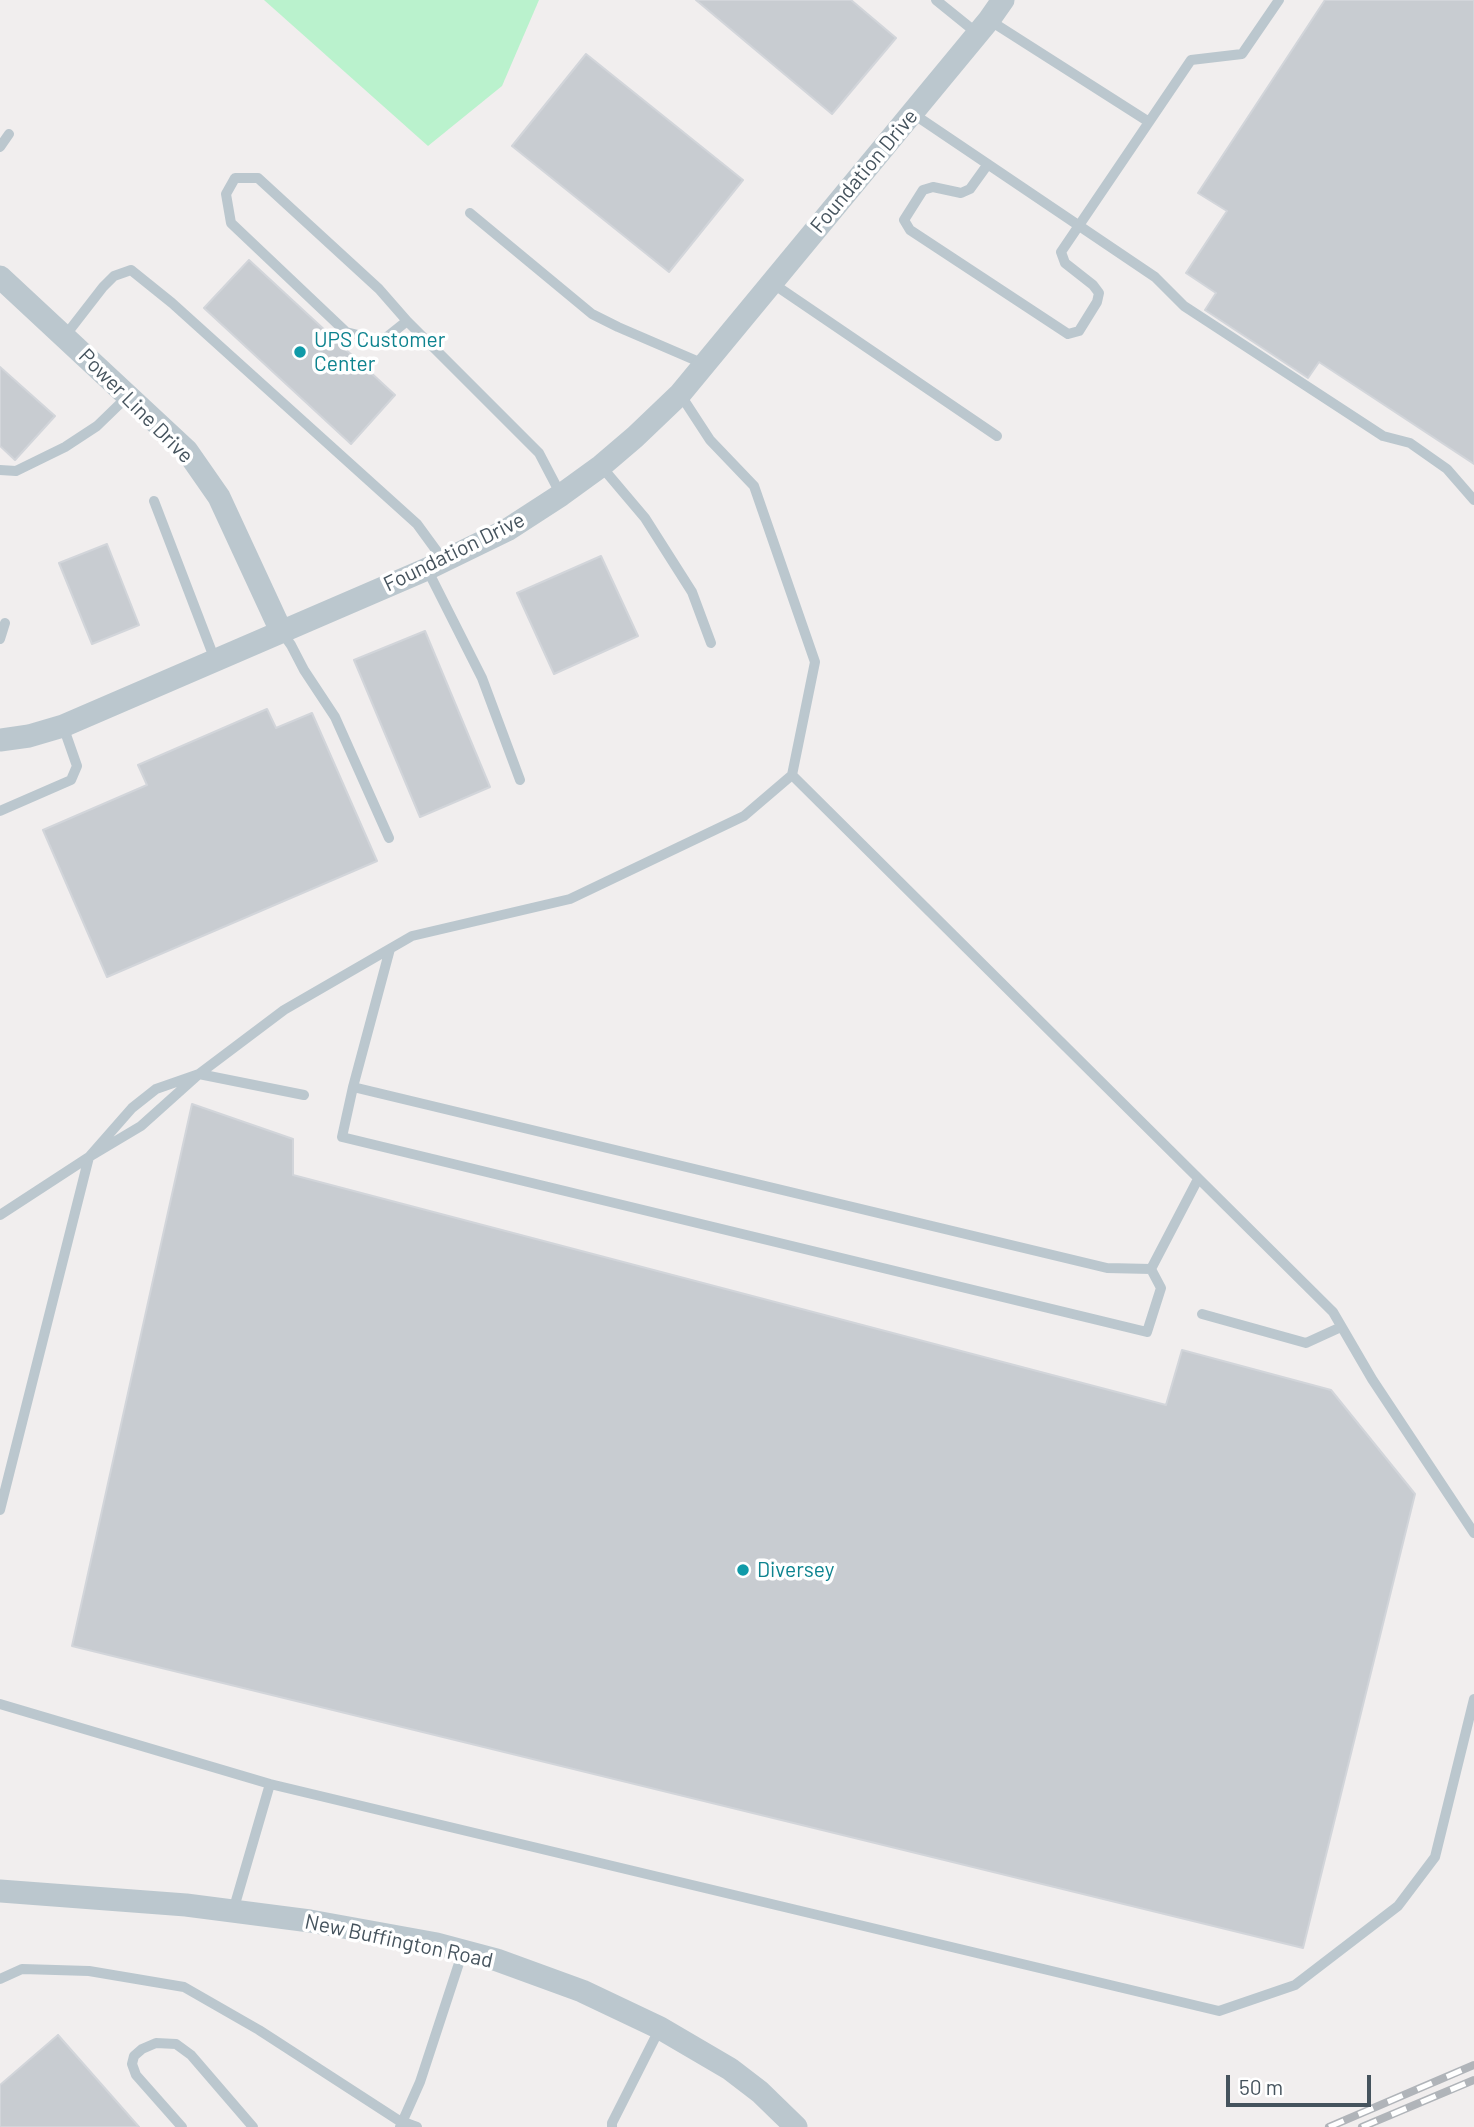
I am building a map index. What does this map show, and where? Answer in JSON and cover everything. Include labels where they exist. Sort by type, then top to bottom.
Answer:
[{"type":"street","name":"Foundation Drive","points":[[0,740],[29,736],[63,726],[435,565],[506,530],[601,466],[680,394],[1003,0]]},
{"type":"street","name":"Power Line Drive","points":[[7,286],[65,336],[187,451],[219,497],[281,631]]},
{"type":"street","name":"New Buffington Road","points":[[0,1891],[233,1911],[437,1944],[497,1960],[582,1991],[660,2028],[730,2069],[760,2092],[796,2127]]},
{"type":"lane","points":[[936,0],[1149,122]]},
{"type":"lane","points":[[988,164],[970,189],[961,193],[933,187],[923,190],[904,220],[910,230],[1068,334],[1079,331],[1097,302],[1099,293],[1065,263],[1062,252],[1078,225],[1191,60],[1242,54],[1279,0]]},
{"type":"lane","points":[[912,113],[1155,276],[1184,306],[1383,436],[1410,443],[1438,462],[1474,500]]},
{"type":"lane","points":[[0,147],[9,134]]},
{"type":"lane","points":[[407,321],[382,341],[346,332],[231,223],[226,194],[235,178],[258,178],[379,289],[407,321],[539,453],[561,495]]},
{"type":"lane","points":[[470,212],[592,314],[704,364]]},
{"type":"lane","points":[[65,336],[114,276],[131,270],[172,303],[417,524],[482,678],[520,780]]},
{"type":"lane","points":[[772,283],[997,436]]},
{"type":"lane","points":[[0,1216],[141,1126],[199,1074],[284,1010],[412,936],[570,899],[744,816],[792,775],[815,662],[754,486],[710,440],[680,394]]},
{"type":"lane","points":[[0,470],[16,471],[65,447],[97,426],[129,395]]},
{"type":"lane","points":[[601,466],[645,518],[692,592],[711,643]]},
{"type":"lane","points":[[154,501],[215,660]]},
{"type":"lane","points":[[0,639],[5,623]]},
{"type":"lane","points":[[281,631],[335,717],[389,838]]},
{"type":"lane","points":[[0,811],[71,780],[77,766],[63,726]]},
{"type":"lane","points":[[792,775],[1333,1312],[1372,1379],[1474,1533]]},
{"type":"lane","points":[[390,949],[342,1137],[1147,1332],[1161,1288],[1151,1269]]},
{"type":"lane","points":[[0,1510],[89,1157],[132,1108],[156,1089],[199,1074],[304,1096]]},
{"type":"lane","points":[[353,1087],[1107,1268],[1151,1269]]},
{"type":"lane","points":[[1151,1269],[1198,1179]]},
{"type":"lane","points":[[1202,1314],[1306,1343],[1341,1327]]},
{"type":"lane","points":[[0,1704],[270,1784],[1219,2011],[1295,1985],[1398,1906],[1435,1857],[1474,1699]]},
{"type":"lane","points":[[233,1911],[270,1784]]},
{"type":"lane","points":[[401,2124],[420,2082],[463,1951]]},
{"type":"lane","points":[[0,1979],[22,1969],[89,1971],[184,1987],[259,2030],[401,2124],[417,2127]]},
{"type":"lane","points":[[612,2127],[660,2028]]},
{"type":"lane","points":[[182,2127],[136,2075],[132,2064],[134,2056],[142,2049],[156,2043],[176,2044],[191,2056],[253,2127]]},
{"type":"green space","points":[[264,0],[539,0],[502,86],[428,146]]},
{"type":"building","points":[[696,0],[851,0],[896,38],[832,114]]},
{"type":"building","points":[[1325,0],[1474,0],[1474,464],[1319,362],[1308,378],[1205,310],[1216,293],[1186,273],[1227,211],[1198,193]]},
{"type":"building","points":[[586,54],[743,180],[669,272],[512,146]]},
{"type":"building","name":"UPS Customer Center","points":[[249,260],[395,395],[351,444],[204,308]]},
{"type":"building","points":[[0,367],[55,416],[15,460],[0,446]]},
{"type":"building","points":[[107,544],[139,625],[92,644],[59,563]]},
{"type":"building","points":[[601,556],[638,636],[554,674],[517,593]]},
{"type":"building","points":[[425,631],[490,787],[420,817],[354,660]]},
{"type":"building","points":[[267,709],[276,728],[312,713],[377,861],[107,977],[43,830],[147,785],[138,765]]},
{"type":"building","name":"Diversey","points":[[192,1104],[293,1139],[293,1175],[1166,1405],[1182,1350],[1331,1390],[1415,1494],[1303,1948],[72,1646]]},
{"type":"building","points":[[58,2035],[139,2127],[0,2127],[0,2085]]},
{"type":"railway","points":[[1329,2127],[1474,2065]]},
{"type":"railway","points":[[1362,2127],[1474,2080]]},
{"type":"place","name":"UPS Customer Center","points":[[300,352]]},
{"type":"place","name":"Diversey","points":[[743,1570]]}]
